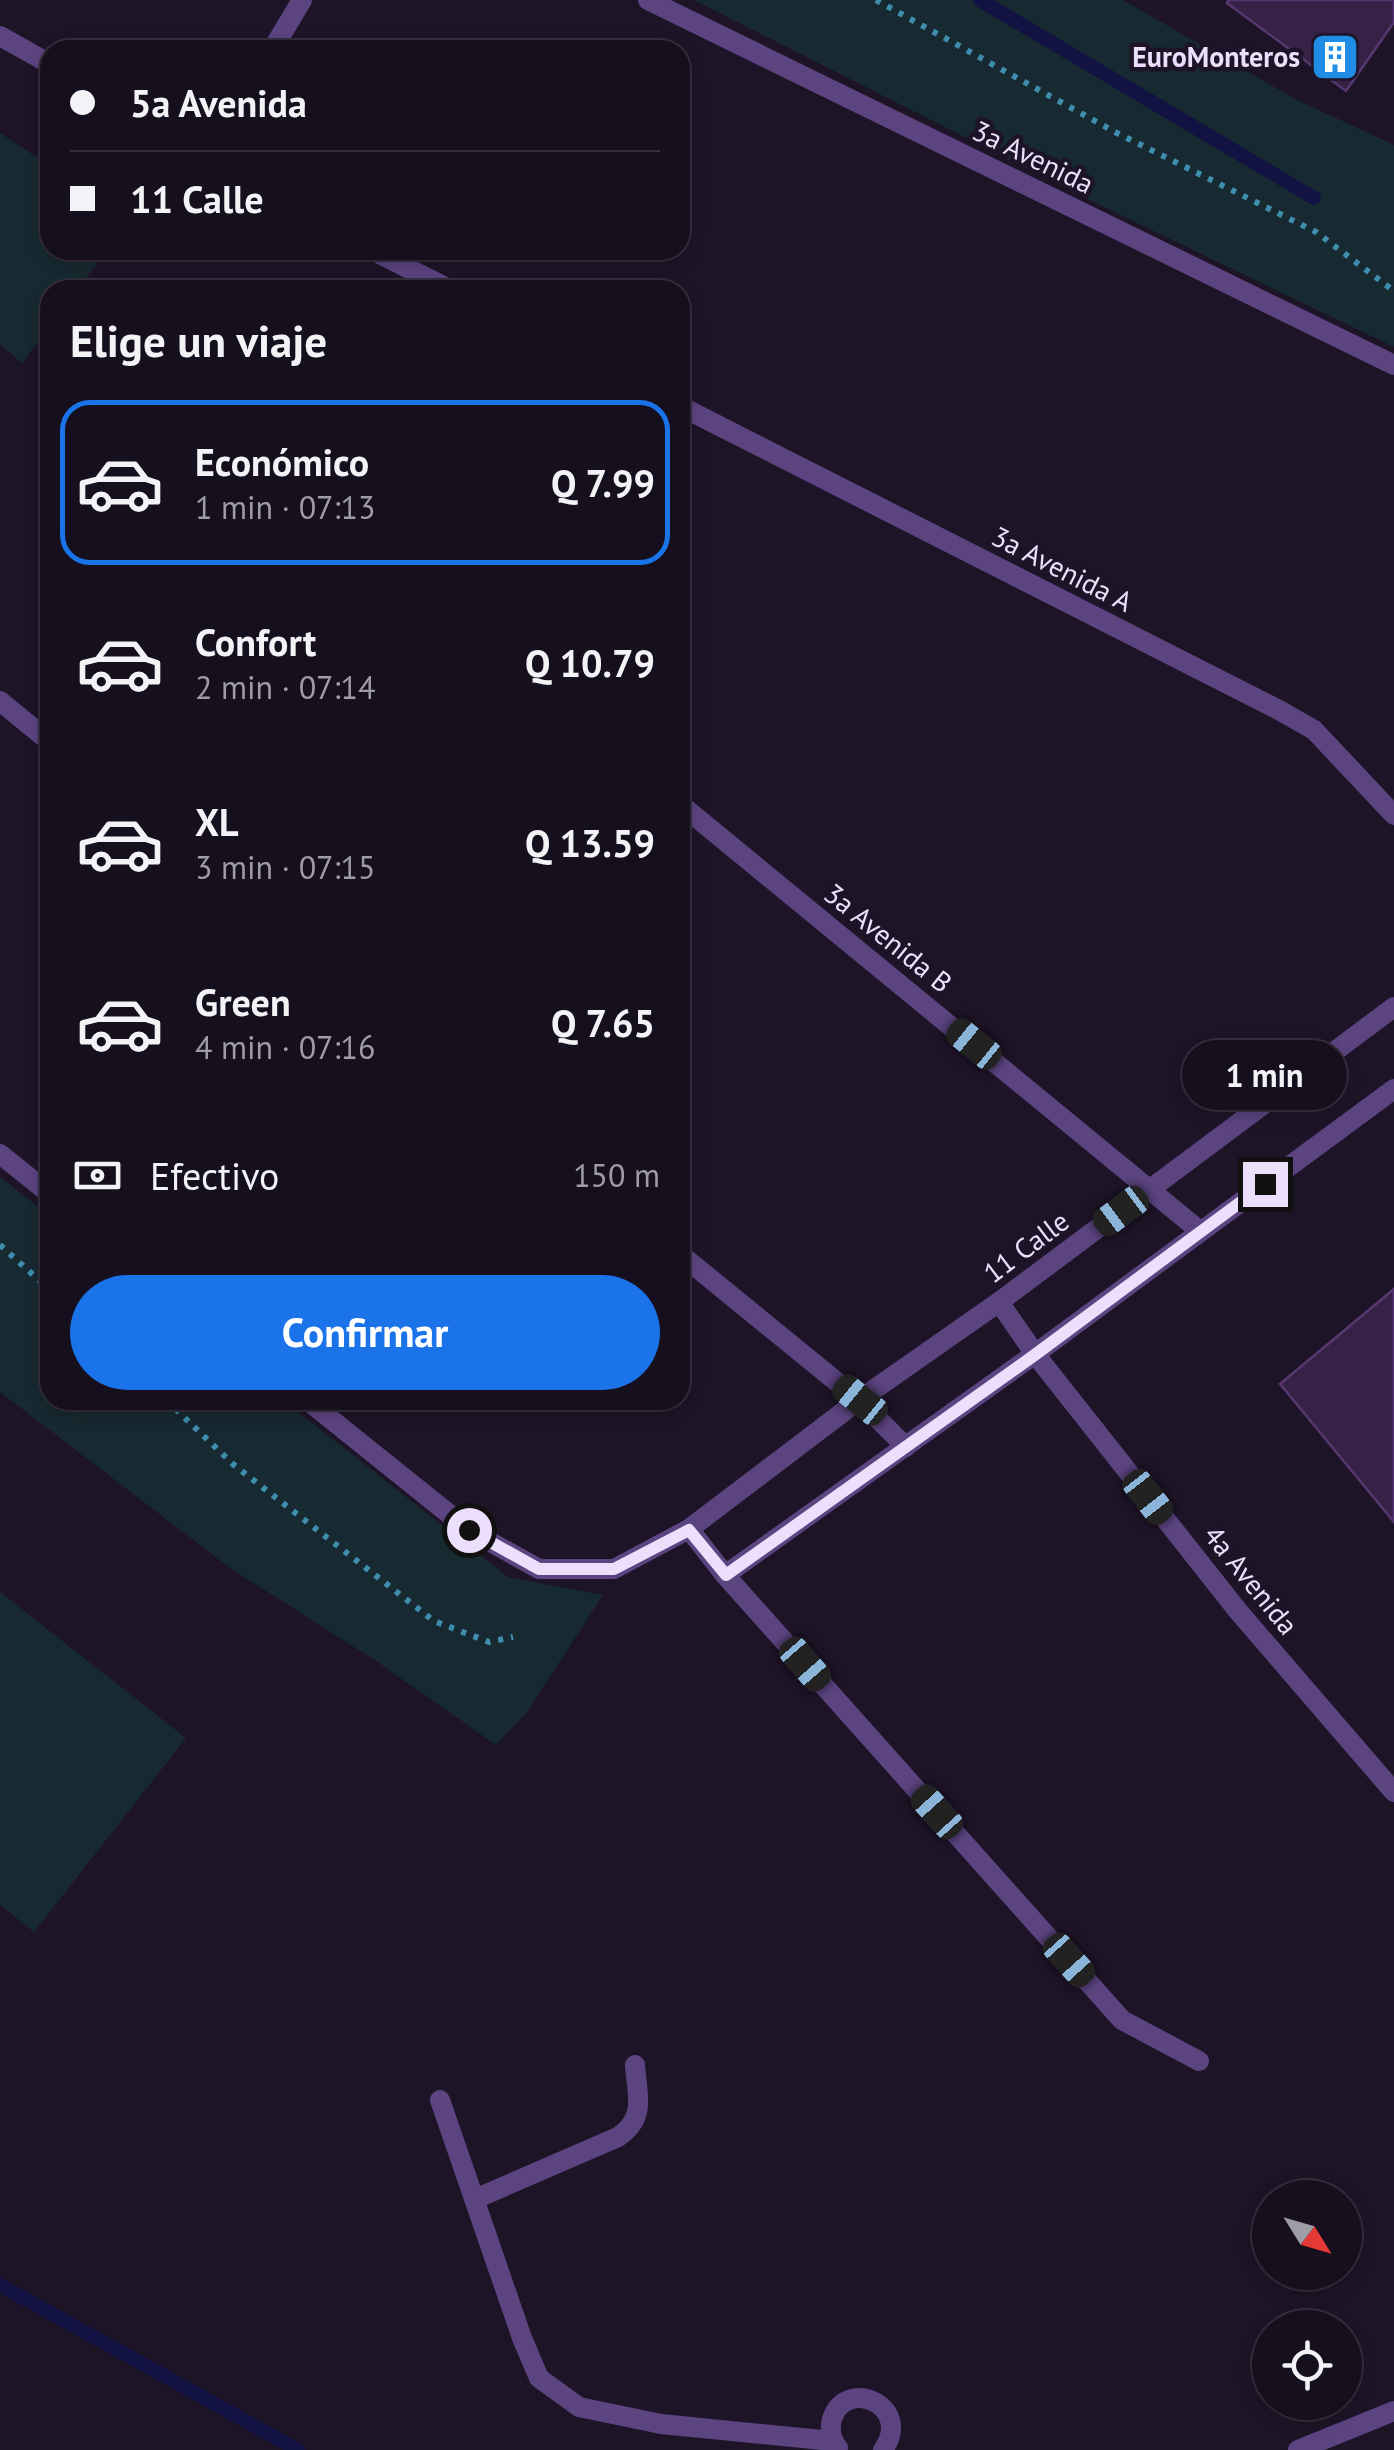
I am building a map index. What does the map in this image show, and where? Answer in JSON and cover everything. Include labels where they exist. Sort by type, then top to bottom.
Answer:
[{"type":"street","points":[[278,40],[302,0]]},
{"type":"street","name":"3a Avenida","points":[[648,0],[1394,365]]},
{"type":"street","points":[[0,36],[40,58]]},
{"type":"street","points":[[392,260],[430,280]]},
{"type":"street","name":"3a Avenida A","points":[[690,411],[1280,710],[1314,730],[1394,816]]},
{"type":"street","points":[[0,701],[40,734]]},
{"type":"street","name":"3a Avenida B","points":[[690,812],[1200,1231]]},
{"type":"street","name":"11 Calle","points":[[319,1410],[469,1530],[539,1569],[614,1569],[689,1530],[1394,1007]]},
{"type":"street","points":[[726,1575],[1036,1354],[1394,1089]]},
{"type":"street","points":[[0,1154],[40,1186]]},
{"type":"street","points":[[690,1262],[860,1400],[906,1448]]},
{"type":"street","name":"4a Avenida","points":[[1000,1302],[1036,1354],[1238,1611],[1394,1792]]},
{"type":"street","points":[[689,1530],[1122,2020],[1199,2061]]},
{"type":"street","points":[[475,2200],[632,2128],[638,2115],[635,2065]]},
{"type":"street","points":[[440,2100],[522,2338],[540,2378],[579,2407],[661,2424],[836,2446],[830,2425],[836,2410],[849,2400],[865,2398],[880,2404],[890,2416],[892,2432],[886,2449]]},
{"type":"street","points":[[1298,2450],[1394,2411]]},
{"type":"path","points":[[876,0],[1114,132],[1316,232],[1394,291]]},
{"type":"path","points":[[0,1244],[40,1281]]},
{"type":"path","points":[[177,1410],[234,1464],[434,1620],[489,1642],[513,1637]]},
{"type":"shaded area","points":[[694,0],[1123,0],[1295,99],[1394,145],[1394,347],[1079,195]]},
{"type":"shaded area","points":[[0,133],[40,159],[40,260],[100,260],[84,280],[40,280],[40,339],[22,363],[0,344]]},
{"type":"shaded area","points":[[0,1177],[40,1208],[40,1410],[296,1410],[508,1577],[603,1595],[527,1712],[496,1745],[376,1661],[230,1568],[0,1392]]},
{"type":"shaded area","points":[[0,1592],[186,1738],[34,1932],[0,1905]]},
{"type":"building","name":"EuroMonteros","points":[[1228,0],[1394,0],[1394,22],[1346,91]]},
{"type":"building","points":[[1394,1289],[1394,1522],[1280,1384]]},
{"type":"waterway","points":[[980,0],[1314,198]]},
{"type":"waterway","points":[[0,2285],[298,2450]]},
{"type":"place","name":"EuroMonteros","points":[[1335,57]]},
{"type":"route","points":[[469,1530],[539,1569],[614,1569],[689,1530],[726,1575],[1036,1354],[1265,1184]]}]
